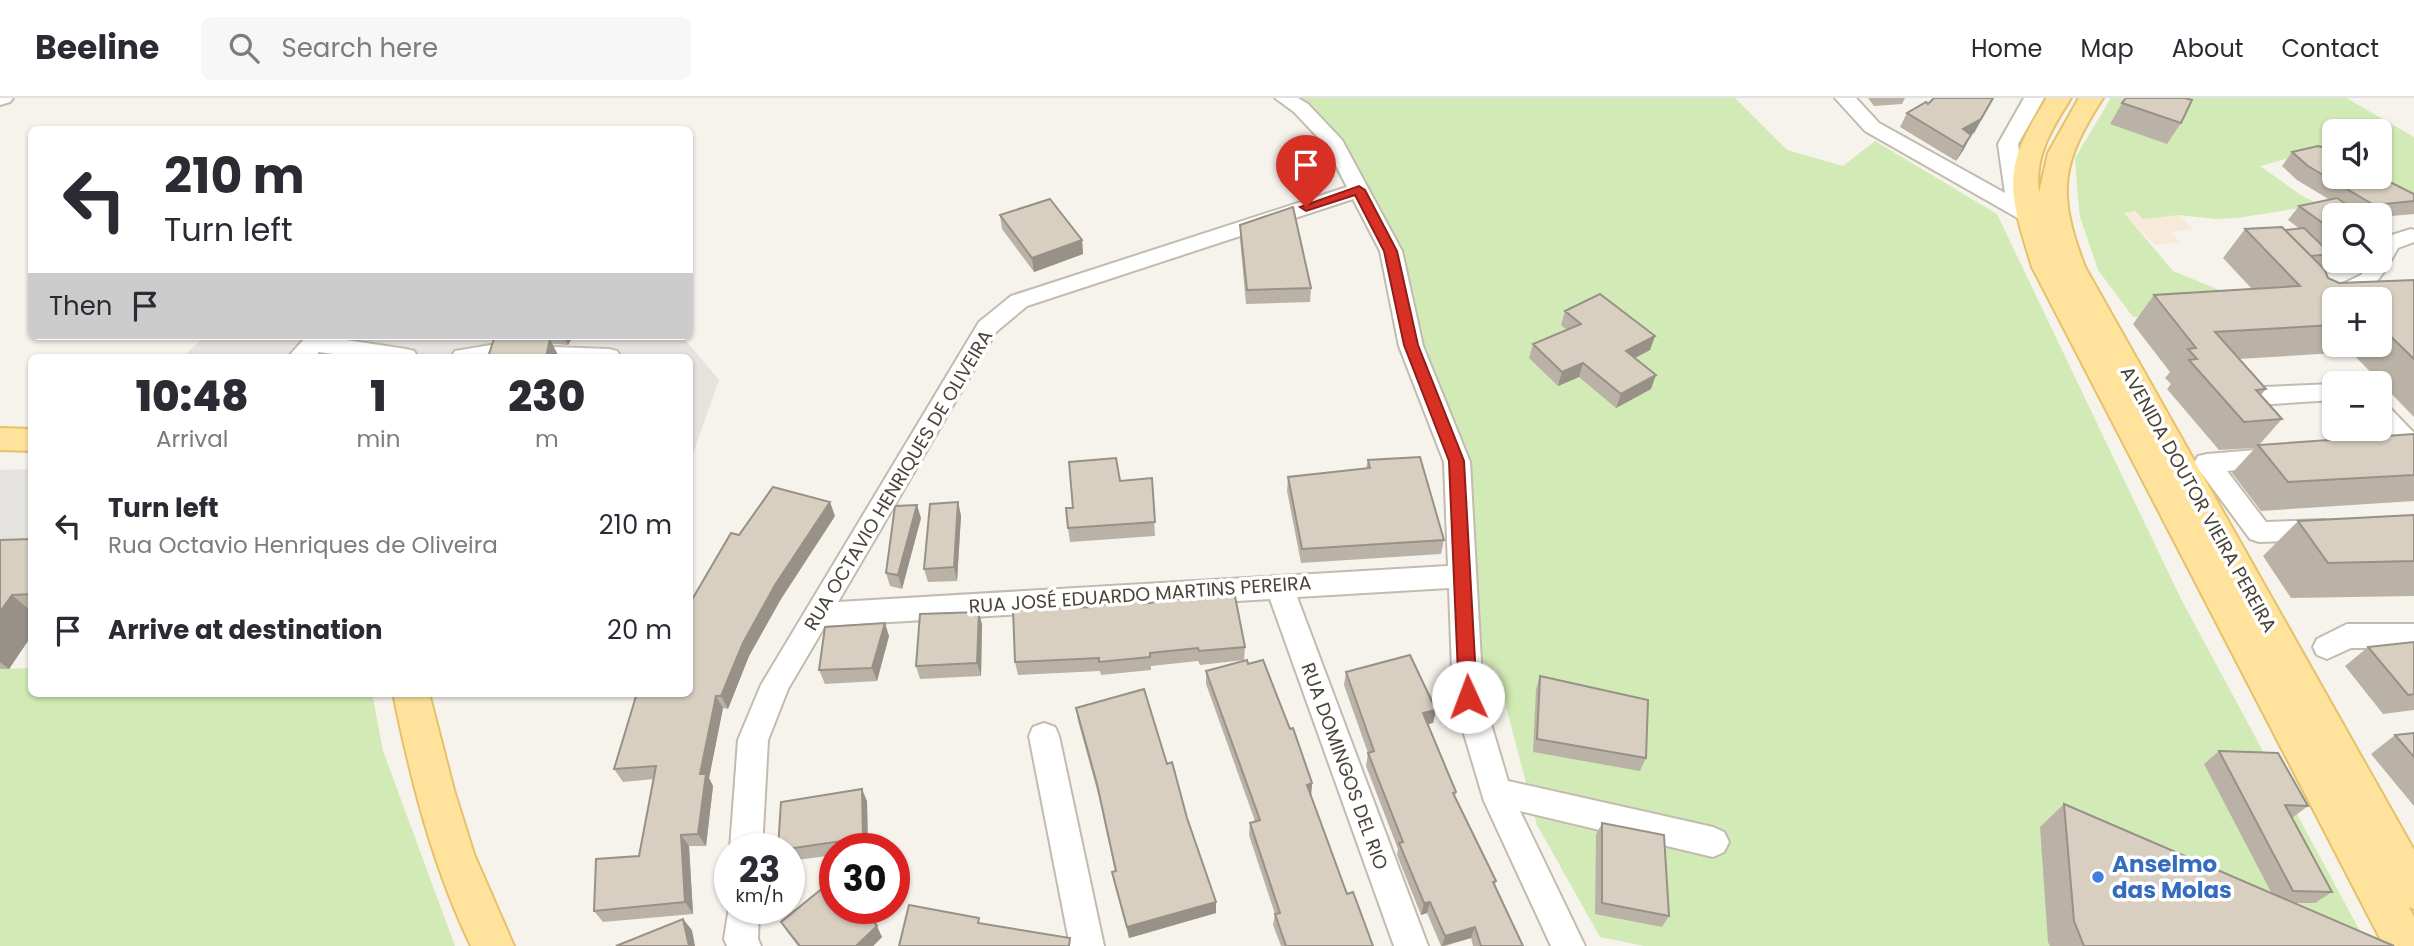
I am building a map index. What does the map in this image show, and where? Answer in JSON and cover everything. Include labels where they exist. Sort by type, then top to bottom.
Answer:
[{"type":"main road","name":"AVENIDA DOUTOR VIEIRA PEREIRA","points":[[2059,98],[2043,123],[2027,161],[2030,216],[2046,267],[2407,946]]},
{"type":"main road","name":"AVENIDA DOUTOR VIEIRA PEREIRA","points":[[2091,98],[2068,132],[2054,168],[2053,215],[2071,267],[2414,890]]},
{"type":"main road","points":[[0,439],[28,440]]},
{"type":"main road","points":[[412,697],[431,783],[446,832],[493,946]]},
{"type":"street","points":[[1285,98],[1301,108],[1335,144],[1391,251],[1411,345],[1457,461],[1468,697],[1497,792],[1568,946]]},
{"type":"street","points":[[1845,98],[1872,127],[2030,216]]},
{"type":"street","points":[[1957,177],[1979,177],[1996,166],[2034,98]]},
{"type":"street","name":"AVENIDA DOUTOR VIEIRA PEREIRA","points":[[2008,144],[2015,194],[2030,216]]},
{"type":"street","name":"RUA OCTAVIO HENRIQUES DE OLIVEIRA","points":[[747,833],[753,740],[775,685],[987,327],[1019,301],[1359,190]]},
{"type":"street","points":[[2392,242],[2411,236]]},
{"type":"street","points":[[2314,301],[2341,295],[2368,273]]},
{"type":"street","points":[[303,354],[314,344],[385,354]]},
{"type":"street","points":[[484,354],[520,354]]},
{"type":"street","points":[[2258,417],[2241,397],[2322,392]]},
{"type":"street","points":[[2392,425],[2413,448]]},
{"type":"street","points":[[2376,450],[2413,448]]},
{"type":"street","points":[[2289,449],[2207,463],[2259,533],[2339,530]]},
{"type":"street","name":"RUA JOSÉ EDUARDO MARTINS PEREIRA","points":[[817,615],[1279,585],[1463,576]]},
{"type":"street","name":"RUA DOMINGOS DEL RIO","points":[[1279,585],[1411,946]]},
{"type":"street","points":[[2327,647],[2347,636],[2414,636]]},
{"type":"street","points":[[1044,736],[1087,946]]},
{"type":"street","points":[[1497,792],[1713,842]]},
{"type":"street","points":[[742,924],[741,939],[744,946]]},
{"type":"shaded area","points":[[2135,211],[2144,219],[2179,215],[2193,229],[2169,232],[2180,242],[2155,245],[2123,213]]},
{"type":"shaded area","points":[[201,340],[685,340],[719,380],[693,454],[693,354],[186,354]]},
{"type":"shaded area","points":[[28,469],[28,566],[0,566],[0,470]]},
{"type":"green space","points":[[1295,98],[1735,98],[1787,150],[1843,166],[1875,141],[1997,214],[2181,599],[2368,946],[1645,946],[1600,937],[1537,825],[1497,672],[1475,656],[1464,459],[1359,175],[1341,138]]},
{"type":"green space","points":[[2111,98],[2346,98],[2383,119],[2322,119],[2322,149],[2260,166],[2320,205],[2216,219],[2179,215],[2143,219],[2135,211],[2124,213],[2173,271],[2266,309],[2133,317],[2098,270],[2080,217],[2075,158]]},
{"type":"green space","points":[[2392,124],[2414,137],[2414,207],[2388,189],[2392,189]]},
{"type":"green space","points":[[28,668],[28,697],[373,697],[383,751],[455,946],[0,946],[0,669]]},
{"type":"building","points":[[1934,98],[1993,98],[1981,119],[1963,129],[1971,135],[1963,147],[1907,113],[1926,102],[1928,104]]},
{"type":"building","points":[[2126,98],[2192,100],[2181,123],[2122,103]]},
{"type":"building","points":[[2322,147],[2322,174],[2308,166],[2292,152]]},
{"type":"building","points":[[2392,183],[2414,194],[2414,201],[2371,203],[2347,189],[2392,189]]},
{"type":"building","points":[[2337,198],[2344,203],[2322,203],[2322,222],[2299,206]]},
{"type":"building","points":[[1050,199],[1082,240],[1032,258],[1000,215]]},
{"type":"building","points":[[1293,207],[1311,288],[1247,290],[1240,225]]},
{"type":"building","points":[[2282,227],[2322,267],[2322,273],[2339,283],[2414,280],[2414,359],[2392,338],[2392,287],[2322,287],[2322,326],[2215,332],[2266,389],[2256,390],[2282,419],[2244,422],[2189,360],[2197,359],[2188,349],[2196,348],[2154,295],[2300,286],[2245,229]]},
{"type":"building","points":[[2304,228],[2322,245],[2322,255],[2311,256],[2285,230]]},
{"type":"building","points":[[1600,294],[1655,336],[1626,351],[1656,375],[1621,394],[1583,363],[1562,372],[1533,344],[1581,324],[1565,311]]},
{"type":"building","points":[[494,340],[550,340],[547,354],[489,354]]},
{"type":"building","points":[[2414,434],[2414,475],[2288,482],[2258,445],[2322,440],[2392,441],[2392,436]]},
{"type":"building","points":[[1420,457],[1444,540],[1302,549],[1288,477],[1370,468],[1368,460]]},
{"type":"building","points":[[1116,458],[1120,481],[1152,478],[1155,522],[1068,528],[1066,508],[1073,508],[1069,462]]},
{"type":"building","points":[[773,487],[830,502],[775,585],[743,643],[721,696],[716,696],[700,774],[706,774],[698,834],[681,835],[685,902],[594,911],[596,859],[639,856],[656,766],[614,769],[636,697],[693,697],[693,598],[731,533],[739,535]]},
{"type":"building","points":[[958,502],[954,567],[924,569],[930,504]]},
{"type":"building","points":[[917,505],[898,575],[886,573],[895,506]]},
{"type":"building","points":[[2414,515],[2414,561],[2328,563],[2298,521]]},
{"type":"building","points":[[28,539],[28,594],[12,595],[0,612],[0,540]]},
{"type":"building","points":[[1234,591],[1245,647],[1199,651],[1198,648],[1150,653],[1150,657],[1099,662],[1099,658],[1015,662],[1013,610],[1093,607],[1142,601],[1143,604]]},
{"type":"building","points":[[979,612],[977,663],[916,666],[920,614]]},
{"type":"building","points":[[885,623],[872,668],[819,670],[825,627]]},
{"type":"building","points":[[2414,642],[2414,694],[2408,695],[2368,647]]},
{"type":"building","points":[[1410,655],[1436,710],[1423,713],[1456,792],[1453,793],[1496,881],[1493,882],[1523,946],[1481,946],[1475,927],[1445,936],[1430,902],[1424,903],[1399,843],[1403,842],[1368,753],[1374,751],[1346,672]]},
{"type":"building","points":[[1247,660],[1248,664],[1263,660],[1290,729],[1293,728],[1312,783],[1307,785],[1347,894],[1353,892],[1373,946],[1286,946],[1275,914],[1280,913],[1250,823],[1260,820],[1206,671]]},
{"type":"building","points":[[1540,676],[1648,700],[1646,758],[1537,739]]},
{"type":"building","points":[[1144,689],[1167,764],[1172,762],[1187,818],[1216,902],[1127,927],[1112,872],[1116,871],[1097,784],[1076,708]]},
{"type":"building","points":[[2414,733],[2414,757],[2395,735]]},
{"type":"building","points":[[2219,751],[2278,753],[2308,806],[2285,805],[2332,892],[2293,891]]},
{"type":"building","points":[[862,789],[863,833],[819,833],[819,844],[805,846],[805,833],[779,833],[781,802]]},
{"type":"building","points":[[2064,804],[2394,946],[2084,946],[2074,921]]},
{"type":"building","points":[[1602,823],[1664,835],[1669,916],[1602,903]]},
{"type":"building","points":[[819,891],[819,924],[877,926],[856,946],[800,946],[783,924],[805,924],[805,902]]},
{"type":"building","points":[[910,905],[979,918],[978,923],[1070,938],[1069,946],[899,946],[904,924],[910,924]]},
{"type":"building","points":[[683,919],[689,946],[616,946]]},
{"type":"place","name":"Anselmo das Molas","points":[[2098,877]]},
{"type":"route","points":[[1306,207],[1359,190],[1391,251],[1411,345],[1457,461],[1468,697]]}]
